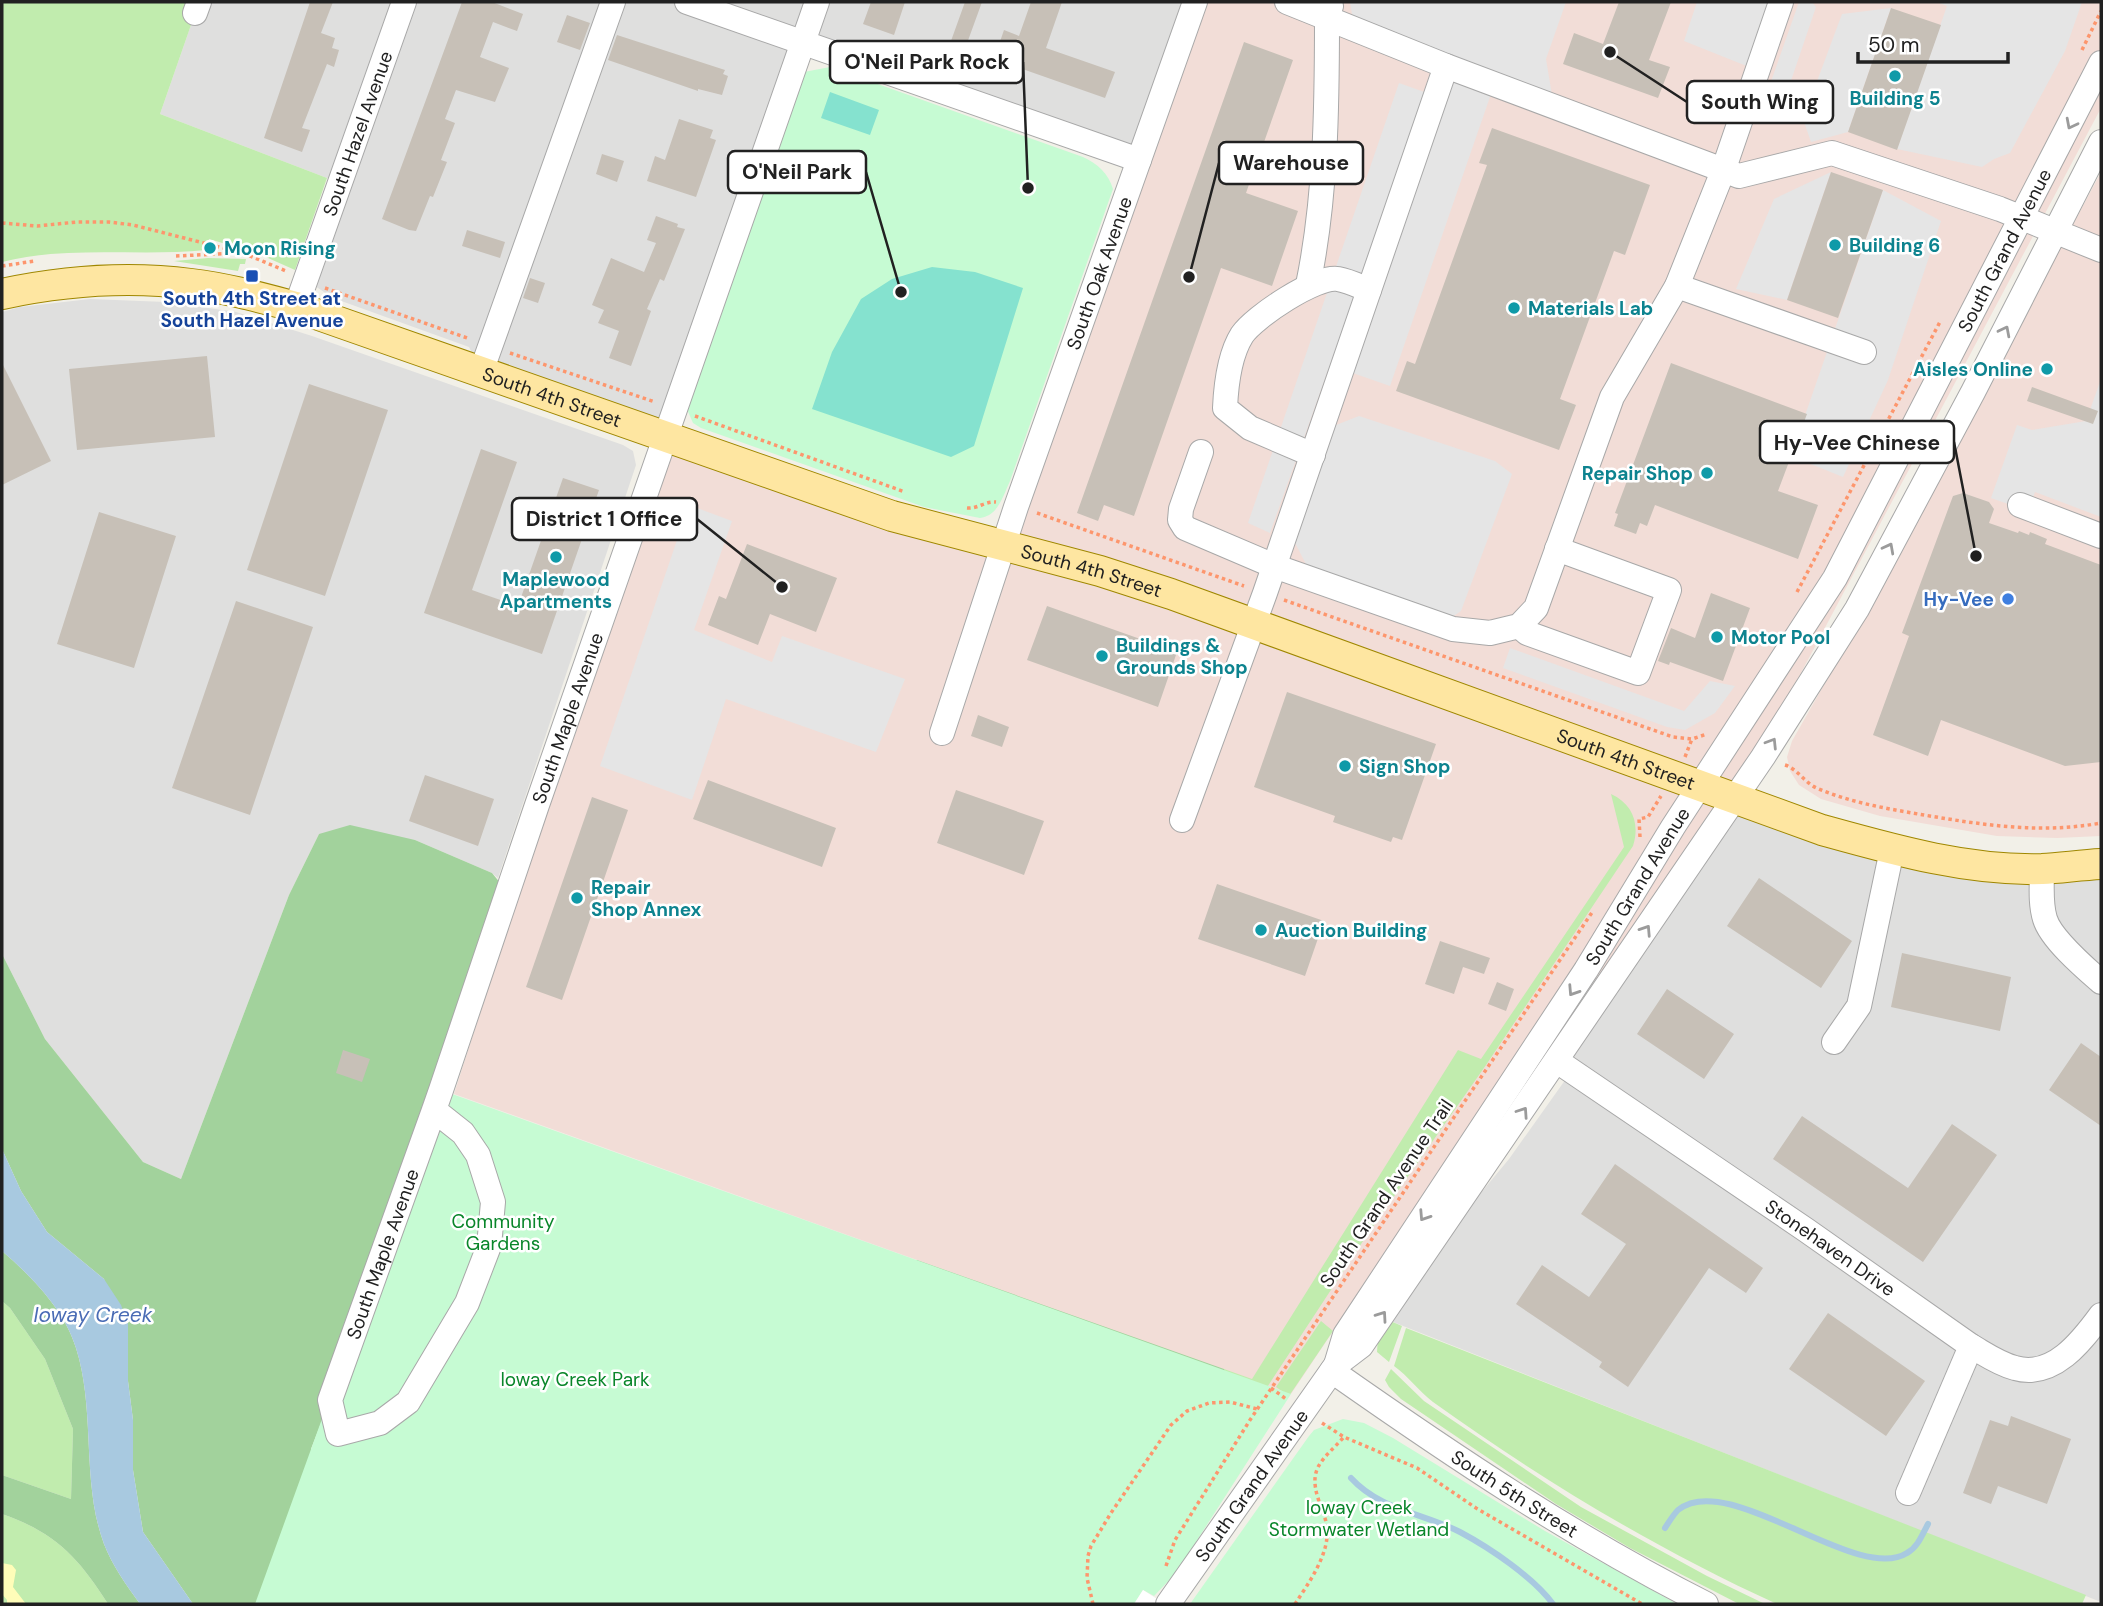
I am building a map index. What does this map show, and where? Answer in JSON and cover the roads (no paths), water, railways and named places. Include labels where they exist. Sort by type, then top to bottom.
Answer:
[{"type":"main road","name":"South 4th Street","points":[[2,294],[37,286],[136,280],[192,284],[244,293],[296,307],[892,516],[1100,571],[1822,830],[1892,850],[1948,861],[2042,869],[2101,864]]},
{"type":"street","name":"South Hazel Avenue","points":[[296,307],[404,2]]},
{"type":"street","points":[[481,372],[613,2]]},
{"type":"street","points":[[687,2],[1139,160]]},
{"type":"street","name":"South Maple Avenue","points":[[434,1110],[463,1133],[478,1155],[493,1202],[489,1247],[467,1303],[408,1402],[380,1423],[338,1434],[330,1399],[434,1110],[541,793],[817,2]]},
{"type":"street","name":"South Oak Avenue","points":[[942,733],[1004,545],[1195,2]]},
{"type":"street","points":[[1287,2],[1330,10],[1446,66],[1739,176],[1832,153],[2022,218],[2101,250]]},
{"type":"street","points":[[1201,452],[1181,509],[1180,520],[1185,528],[1274,566],[1453,629],[1490,633],[1519,626],[1536,608],[1612,397],[1677,286],[1723,171],[1781,2]]},
{"type":"street","points":[[1308,285],[1314,256],[1327,108],[1330,10]]},
{"type":"street","name":"South Grand Avenue","points":[[1334,1368],[1345,1335],[1586,970],[1699,787],[1835,578],[2101,63]]},
{"type":"street","points":[[1182,820],[1274,566],[1446,66]]},
{"type":"street","name":"South Grand Avenue","points":[[1168,1604],[1334,1368],[1361,1346],[1763,757],[1857,609],[2101,142]]},
{"type":"street","points":[[1312,455],[1250,428],[1225,408],[1226,381],[1241,336],[1256,320],[1308,285],[1338,279],[1369,290]]},
{"type":"street","points":[[1677,286],[1864,352]]},
{"type":"street","points":[[2020,505],[2101,536]]},
{"type":"street","points":[[1519,626],[1527,633],[1638,673],[1668,590],[1558,549]]},
{"type":"street","points":[[1834,1042],[1859,1006],[1892,850]]},
{"type":"street","points":[[2042,869],[2045,919],[2055,936],[2101,982]]},
{"type":"street","name":"Stonehaven Drive","points":[[1558,1061],[1818,1237],[1971,1346],[2007,1365],[2030,1370],[2055,1363],[2077,1347],[2101,1315]]},
{"type":"street","points":[[1908,1493],[1971,1346]]},
{"type":"street","name":"South 5th Street","points":[[1334,1368],[1420,1433],[1556,1521],[1611,1554],[1706,1604]]},
{"type":"water","name":"Ioway Creek","points":[[2,1149],[21,1191],[47,1232],[104,1279],[121,1305],[128,1324],[133,1470],[143,1532],[193,1604],[140,1604],[115,1567],[104,1544],[93,1496],[86,1396],[76,1348],[55,1307],[35,1282],[2,1251]]},
{"type":"waterway","points":[[1351,1478],[1362,1489],[1388,1504],[1460,1532],[1484,1546],[1523,1574],[1553,1604]]},
{"type":"waterway","points":[[1665,1528],[1678,1510],[1700,1501],[1728,1504],[1760,1514],[1857,1554],[1885,1559],[1911,1550],[1928,1524]]},
{"type":"place","name":"South Wing","points":[[1610,52]]},
{"type":"place","name":"Building 5","points":[[1895,76]]},
{"type":"place","name":"O'Neil Park Rock","points":[[1028,188]]},
{"type":"place","name":"Building 6","points":[[1835,245]]},
{"type":"place","name":"Moon Rising","points":[[210,248]]},
{"type":"place","name":"South 4th Street at South Hazel Avenue","points":[[252,276]]},
{"type":"place","name":"Warehouse","points":[[1189,277]]},
{"type":"place","name":"O'Neil Park","points":[[901,292]]},
{"type":"place","name":"Materials Lab","points":[[1514,308]]},
{"type":"place","name":"Aisles Online","points":[[2047,369]]},
{"type":"place","name":"Repair Shop","points":[[1707,473]]},
{"type":"place","name":"Hy-Vee Chinese","points":[[1976,556]]},
{"type":"place","name":"Maplewood Apartments","points":[[556,557]]},
{"type":"place","name":"District 1 Office","points":[[782,587]]},
{"type":"place","name":"Hy-Vee","points":[[2008,599]]},
{"type":"place","name":"Motor Pool","points":[[1717,637]]},
{"type":"place","name":"Buildings & Grounds Shop","points":[[1102,656]]},
{"type":"place","name":"Sign Shop","points":[[1345,766]]},
{"type":"place","name":"Repair Shop Annex","points":[[577,898]]},
{"type":"place","name":"Auction Building","points":[[1261,930]]},
{"type":"park label","name":"Community Gardens","points":[[503,1232]]},
{"type":"park label","name":"Ioway Creek Park","points":[[575,1379]]},
{"type":"park label","name":"Ioway Creek Stormwater Wetland","points":[[1359,1518]]}]
